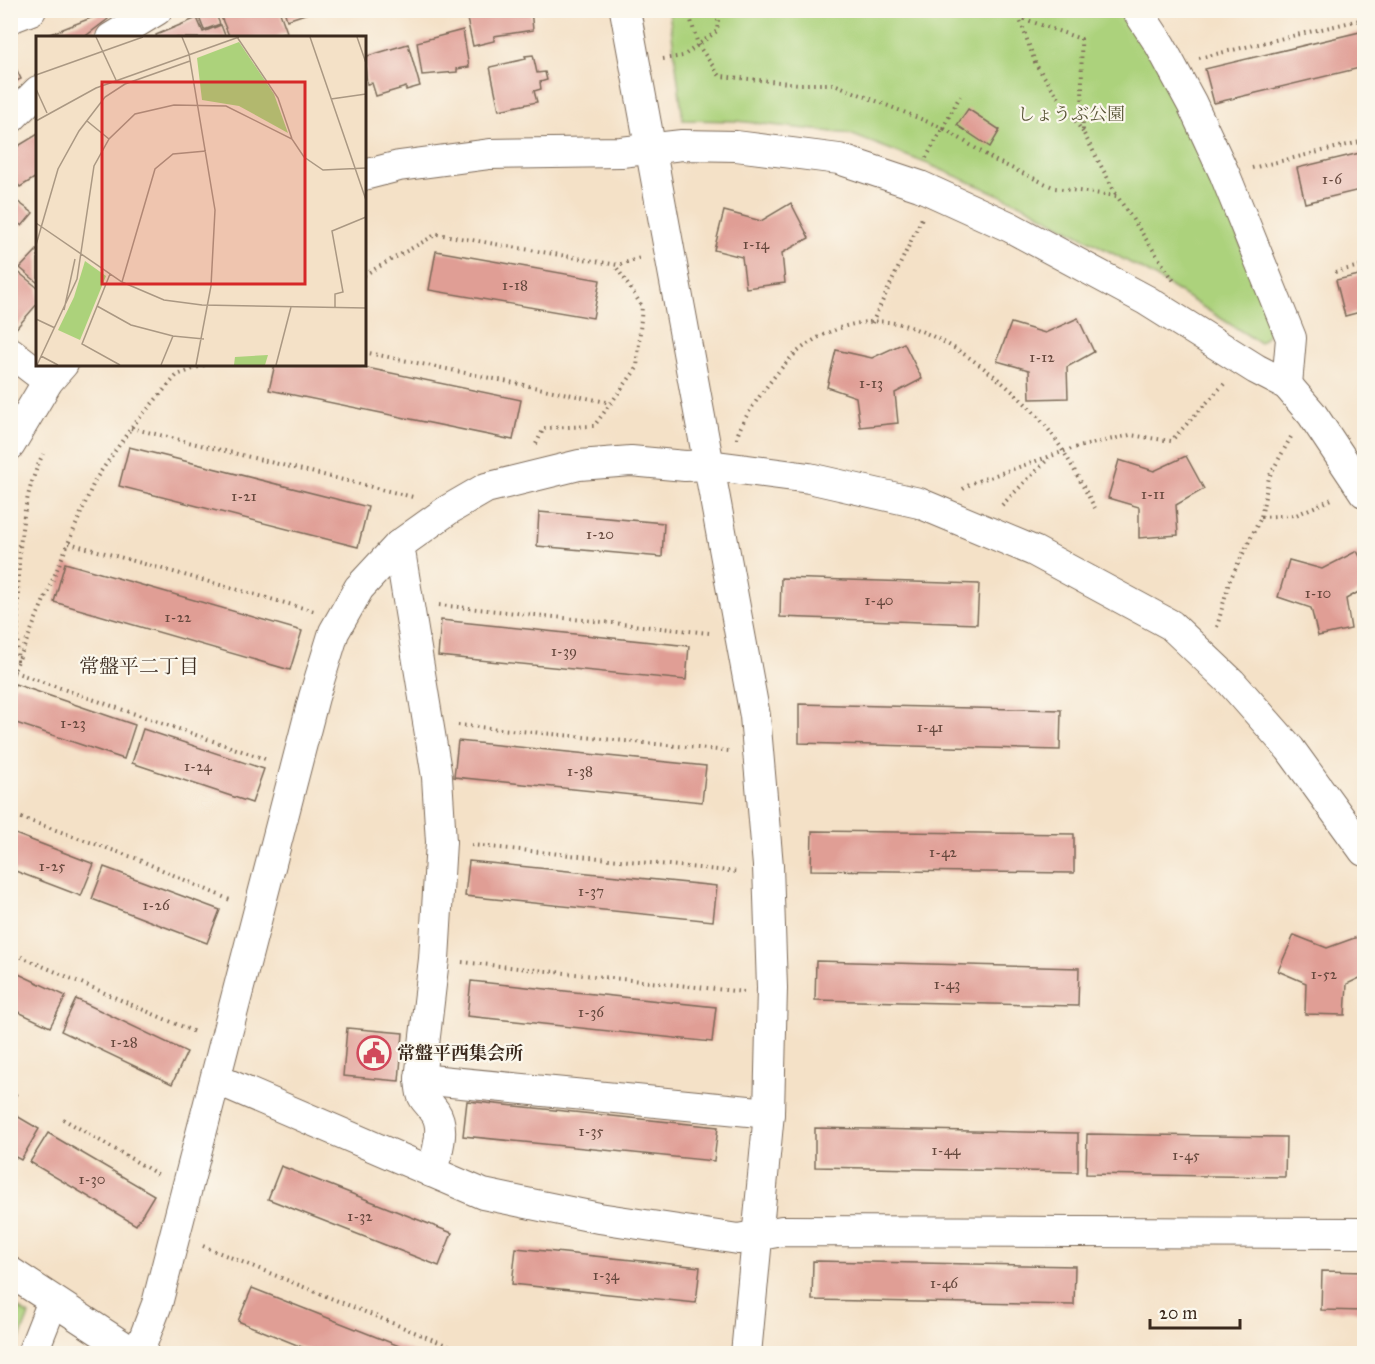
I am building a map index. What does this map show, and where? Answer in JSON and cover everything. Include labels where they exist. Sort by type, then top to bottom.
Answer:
[{"type":"street","points":[[10,18],[31,10]]},
{"type":"street","points":[[114,36],[157,10]]},
{"type":"street","points":[[625,10],[650,150],[723,468],[754,716],[768,866],[772,966],[769,1113],[746,1353]]},
{"type":"street","points":[[1137,10],[1170,64],[1225,175],[1291,338],[1287,386]]},
{"type":"street","points":[[10,119],[36,93]]},
{"type":"street","points":[[366,175],[399,166],[490,154],[650,150],[682,145],[736,146],[839,159],[920,186],[1010,227],[1146,300],[1287,386],[1312,414],[1351,494]]},
{"type":"street","points":[[10,352],[36,364]]},
{"type":"street","points":[[10,445],[56,373],[41,366]]},
{"type":"street","points":[[10,1272],[137,1353],[157,1304],[317,686],[334,632],[359,588],[399,545],[448,510],[486,488],[579,465],[631,461],[809,478],[919,503],[1034,551],[1171,625],[1231,682],[1290,749],[1365,851]]},
{"type":"street","points":[[399,545],[437,777],[441,842],[434,959],[420,1079],[421,1097],[437,1114],[440,1145],[431,1172]]},
{"type":"street","points":[[216,1078],[483,1194],[599,1218],[738,1239],[782,1231],[1365,1233]]},
{"type":"street","points":[[420,1079],[769,1113]]},
{"type":"street","points":[[32,1353],[53,1301]]},
{"type":"path","points":[[688,10],[698,45],[720,76],[800,84],[834,84],[943,128],[996,161],[1055,188],[1117,196]]},
{"type":"path","points":[[635,64],[683,56],[717,31],[719,10]]},
{"type":"path","points":[[1016,10],[1036,65],[1083,132],[1117,196],[1181,290]]},
{"type":"path","points":[[1019,17],[1081,39],[1083,132]]},
{"type":"path","points":[[1170,64],[1365,19]]},
{"type":"path","points":[[924,163],[960,96]]},
{"type":"path","points":[[1225,175],[1365,141]]},
{"type":"path","points":[[872,323],[926,209]]},
{"type":"path","points":[[366,274],[437,234],[615,265],[650,254]]},
{"type":"path","points":[[518,479],[544,428],[594,426],[637,368],[642,306],[615,265]]},
{"type":"path","points":[[1335,272],[1365,265]]},
{"type":"path","points":[[723,468],[737,435],[769,381],[795,352],[825,332],[886,321],[907,326],[950,346],[989,371],[1050,432],[1095,508]]},
{"type":"path","points":[[366,352],[611,403]]},
{"type":"path","points":[[10,680],[95,480],[131,428],[177,375],[202,366]]},
{"type":"path","points":[[942,513],[954,494],[972,483],[1052,455],[1130,435],[1171,441],[1231,376]]},
{"type":"path","points":[[131,428],[438,504],[448,510]]},
{"type":"path","points":[[1217,627],[1228,582],[1260,517],[1269,477],[1293,433]]},
{"type":"path","points":[[17,665],[20,544],[30,480],[44,450]]},
{"type":"path","points":[[982,530],[1012,492],[1052,455]]},
{"type":"path","points":[[1260,517],[1296,515],[1351,494]]},
{"type":"path","points":[[69,543],[342,619]]},
{"type":"path","points":[[10,555],[20,544]]},
{"type":"path","points":[[408,602],[718,634]]},
{"type":"path","points":[[14,672],[296,769]]},
{"type":"path","points":[[428,720],[470,728],[734,752]]},
{"type":"path","points":[[10,814],[135,858],[235,902],[261,902]]},
{"type":"path","points":[[441,842],[746,873]]},
{"type":"path","points":[[10,952],[225,1045]]},
{"type":"path","points":[[434,959],[748,992]]},
{"type":"path","points":[[10,1092],[19,1097]]},
{"type":"path","points":[[63,1119],[186,1191]]},
{"type":"path","points":[[174,1235],[456,1349]]},
{"type":"green space","name":"しょうぶ公園","points":[[669,11],[1125,11],[1171,77],[1275,327],[1260,343],[1147,272],[1025,206],[928,164],[850,134],[737,121],[683,120]]},
{"type":"green space","points":[[10,1303],[29,1315],[14,1353],[11,1353]]},
{"type":"building","points":[[214,10],[220,24],[204,30],[197,12]]},
{"type":"building","points":[[228,10],[279,10],[287,32],[278,36],[229,36],[221,17],[229,14]]},
{"type":"building","points":[[284,10],[314,10],[314,11],[287,20]]},
{"type":"building","points":[[465,10],[531,10],[533,30],[494,36],[494,41],[473,46]]},
{"type":"building","points":[[106,12],[108,19],[86,36],[45,36]]},
{"type":"building","points":[[197,18],[203,32],[221,25],[225,36],[156,36]]},
{"type":"building","points":[[463,30],[469,67],[457,69],[457,72],[422,75],[417,42]]},
{"type":"building","points":[[1364,31],[1364,67],[1214,103],[1205,69]]},
{"type":"building","points":[[408,44],[420,86],[406,90],[406,87],[376,96],[372,83],[367,84],[366,56]]},
{"type":"building","points":[[533,55],[537,73],[545,72],[547,80],[540,82],[541,89],[534,91],[537,102],[499,110],[490,67],[526,59],[525,56]]},
{"type":"building","points":[[10,56],[21,79],[10,84]]},
{"type":"building","points":[[968,109],[1000,130],[990,147],[957,125]]},
{"type":"building","points":[[36,135],[36,177],[20,187],[10,175],[10,151]]},
{"type":"building","points":[[1364,152],[1364,189],[1305,203],[1297,168]]},
{"type":"building","points":[[10,196],[33,213],[22,226],[18,223],[10,233]]},
{"type":"building","points":[[791,203],[809,238],[782,253],[785,283],[746,288],[742,257],[714,250],[724,211],[761,221]]},
{"type":"building","points":[[36,251],[36,281],[20,268]]},
{"type":"building","points":[[436,251],[600,280],[593,318],[429,290]]},
{"type":"building","points":[[17,271],[36,286],[36,305],[13,332],[10,330],[10,279]]},
{"type":"building","points":[[1364,274],[1364,311],[1345,316],[1336,280]]},
{"type":"building","points":[[1078,318],[1094,352],[1067,367],[1068,398],[1030,399],[1029,370],[997,361],[1011,323],[1045,333]]},
{"type":"building","points":[[904,343],[922,379],[895,393],[898,423],[860,427],[856,397],[827,387],[836,350],[872,358]]},
{"type":"building","points":[[275,366],[358,366],[521,400],[513,440],[269,390]]},
{"type":"building","points":[[129,447],[368,507],[358,547],[119,486]]},
{"type":"building","points":[[1186,456],[1204,489],[1176,505],[1178,535],[1139,538],[1139,507],[1108,498],[1119,460],[1154,471]]},
{"type":"building","points":[[539,512],[664,523],[662,557],[537,546]]},
{"type":"building","points":[[1357,551],[1364,564],[1364,589],[1346,599],[1351,629],[1318,636],[1311,608],[1278,597],[1289,560],[1322,569]]},
{"type":"building","points":[[65,563],[302,631],[290,670],[54,602]]},
{"type":"building","points":[[781,578],[979,584],[977,624],[780,617]]},
{"type":"building","points":[[441,620],[689,646],[686,680],[438,656]]},
{"type":"building","points":[[15,684],[135,725],[124,759],[10,721],[10,697]]},
{"type":"building","points":[[799,704],[1061,710],[1060,750],[799,743]]},
{"type":"building","points":[[143,729],[264,769],[252,803],[132,763]]},
{"type":"building","points":[[458,741],[706,766],[702,802],[454,777]]},
{"type":"building","points":[[812,831],[1074,834],[1074,873],[811,870]]},
{"type":"building","points":[[10,832],[94,864],[81,896],[10,869]]},
{"type":"building","points":[[469,861],[717,886],[713,921],[465,896]]},
{"type":"building","points":[[104,867],[220,910],[207,943],[92,899]]},
{"type":"building","points":[[1294,935],[1327,948],[1360,936],[1364,947],[1364,976],[1347,984],[1345,1015],[1305,1014],[1306,983],[1278,971]]},
{"type":"building","points":[[816,961],[1079,968],[1078,1006],[815,1000]]},
{"type":"building","points":[[10,970],[66,996],[50,1027],[10,1008]]},
{"type":"building","points":[[471,981],[716,1007],[712,1042],[467,1016]]},
{"type":"building","points":[[76,999],[187,1052],[172,1084],[61,1031]]},
{"type":"building","points":[[347,1028],[403,1033],[399,1081],[343,1076]]},
{"type":"building","points":[[467,1101],[718,1127],[714,1161],[463,1136]]},
{"type":"building","points":[[10,1112],[39,1129],[21,1160],[10,1154]]},
{"type":"building","points":[[815,1128],[1078,1133],[1078,1172],[815,1167]]},
{"type":"building","points":[[48,1133],[154,1195],[136,1225],[30,1162]]},
{"type":"building","points":[[1087,1134],[1286,1137],[1285,1177],[1086,1174]]},
{"type":"building","points":[[281,1166],[452,1233],[439,1266],[268,1199]]},
{"type":"building","points":[[516,1248],[700,1267],[696,1303],[512,1284]]},
{"type":"building","points":[[813,1261],[1075,1266],[1074,1305],[812,1300]]},
{"type":"building","points":[[1322,1271],[1364,1272],[1364,1311],[1321,1310]]},
{"type":"building","points":[[252,1288],[417,1354],[319,1354],[238,1321]]},
{"type":"place","name":"常盤平西集会所","points":[[374,1053]]},
{"type":"district","name":"常盤平二丁目","points":[[139,666]]}]
